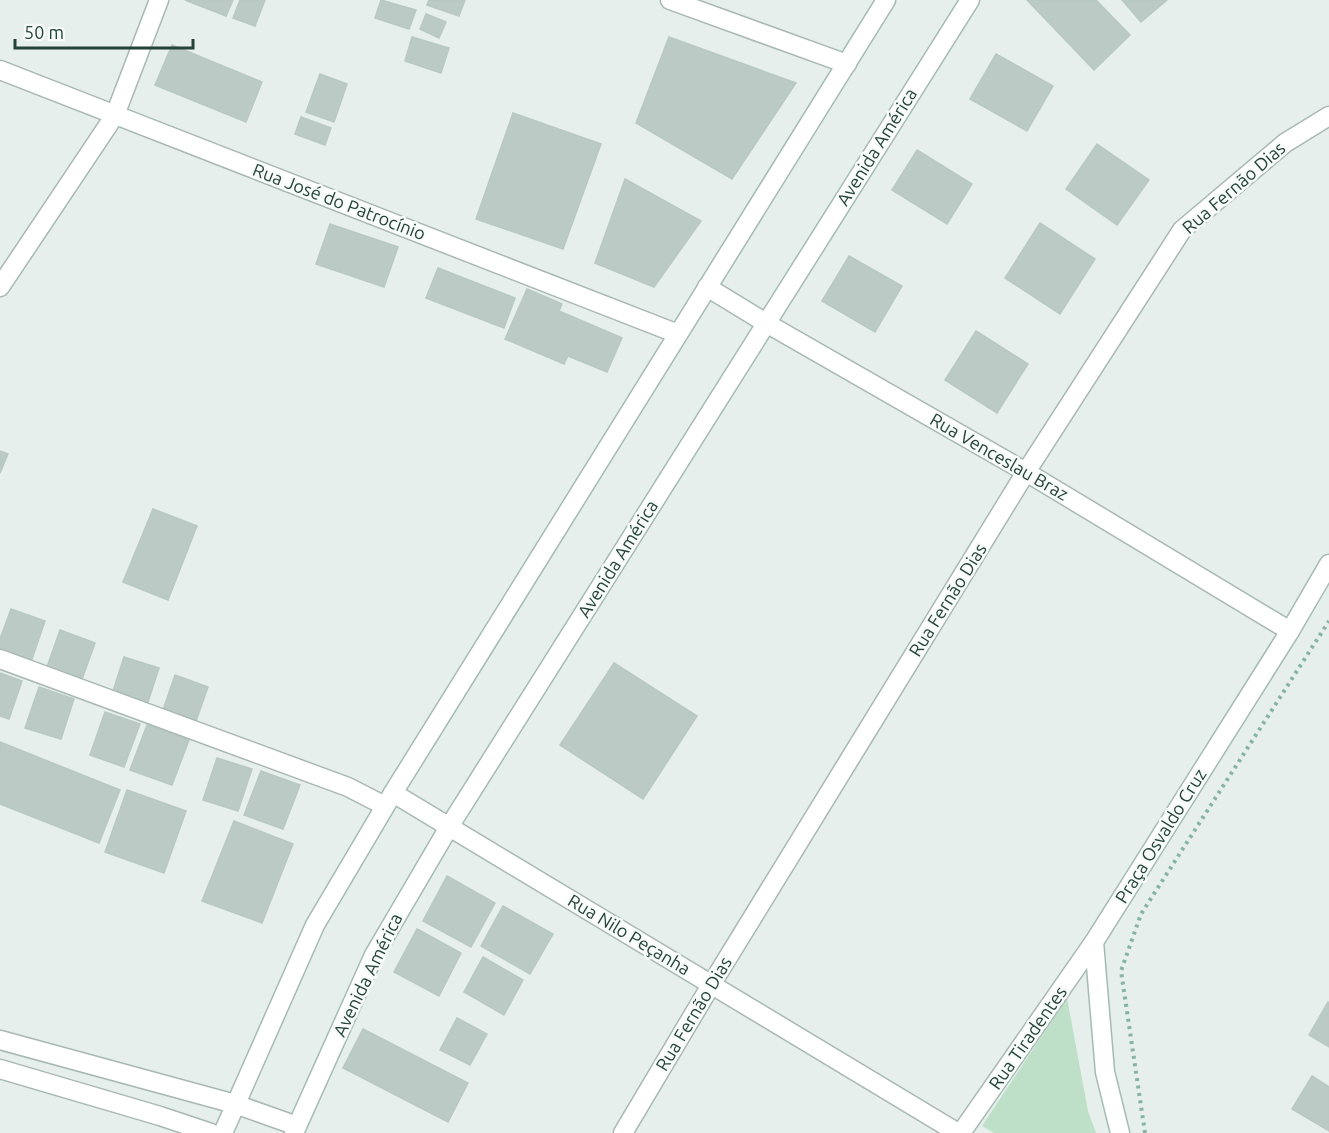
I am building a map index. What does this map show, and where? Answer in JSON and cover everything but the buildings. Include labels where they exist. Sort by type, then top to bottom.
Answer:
[{"type":"street","points":[[0,287],[115,115],[159,0]]},
{"type":"street","points":[[670,0],[847,64]]},
{"type":"street","points":[[222,1133],[315,925],[389,800],[886,0]]},
{"type":"street","name":"Avenida América","points":[[296,1130],[374,955],[449,827],[970,0]]},
{"type":"street","name":"Rua José do Patrocínio","points":[[0,70],[678,334]]},
{"type":"street","name":"Rua Fernão Dias","points":[[623,1133],[711,985],[1026,472],[1182,230],[1285,143],[1329,116]]},
{"type":"street","name":"Rua Venceslau Braz","points":[[707,287],[1026,472],[1290,631]]},
{"type":"street","name":"Praça Osvaldo Cruz","points":[[1094,942],[1290,631],[1329,564]]},
{"type":"street","name":"Rua Nilo Peçanha","points":[[0,658],[348,787],[389,800],[449,827],[959,1133]]},
{"type":"street","points":[[1094,942],[1105,1072],[1120,1133]]},
{"type":"street","name":"Rua Tiradentes","points":[[959,1133],[1094,942]]},
{"type":"street","points":[[0,1040],[235,1104],[296,1130]]},
{"type":"street","points":[[0,1069],[211,1133]]},
{"type":"path","points":[[1145,1133],[1121,971],[1137,924],[1141,914],[1329,621]]},
{"type":"green space","points":[[1067,998],[1088,1111],[1096,1133],[994,1133],[982,1126]]}]
